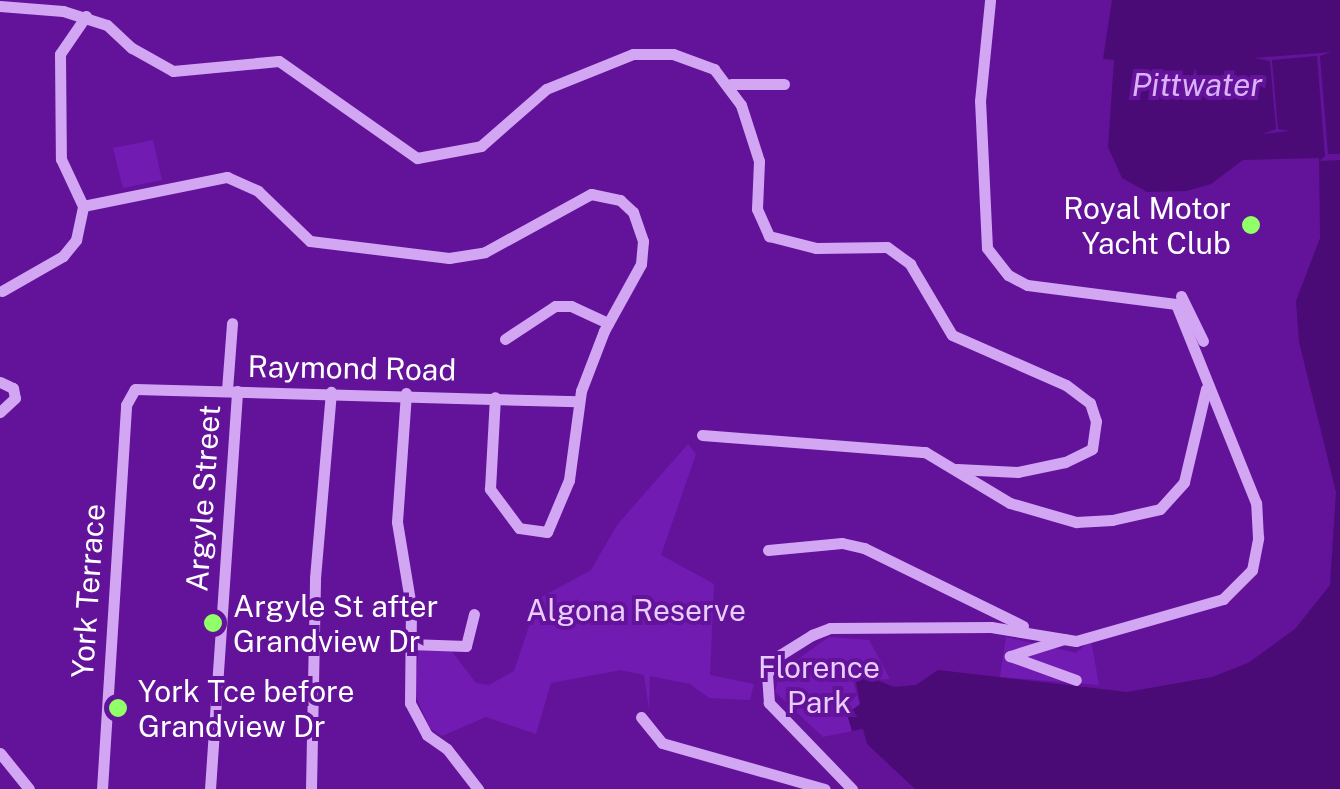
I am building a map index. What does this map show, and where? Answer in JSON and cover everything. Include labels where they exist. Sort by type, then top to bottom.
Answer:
[{"type":"street","points":[[990,0],[980,101],[987,248],[1008,276],[1027,285],[1176,304],[1206,389],[1256,503],[1252,570],[1223,599],[1010,656],[1076,680]]},
{"type":"street","points":[[0,6],[86,16],[173,71],[283,63],[416,158],[482,146],[546,89],[632,54],[673,54],[714,69],[730,84],[760,162],[757,209],[769,236],[816,248],[887,247],[910,264],[952,335],[1066,384],[1090,403],[1096,421],[1092,448],[1065,462],[1018,472],[956,469]]},
{"type":"street","points":[[2,291],[63,256],[76,240],[82,206],[62,159],[60,54],[86,16]]},
{"type":"street","points":[[730,84],[784,84]]},
{"type":"street","points":[[82,206],[227,177],[258,190],[310,241],[468,258],[573,200],[603,194],[634,212],[643,241],[642,264],[608,323],[578,401],[558,517],[536,534],[519,528],[490,489],[495,397]]},
{"type":"street","points":[[1181,296],[1201,331]]},
{"type":"street","points":[[505,338],[555,306],[571,306],[608,323]]},
{"type":"street","name":"Argyle Street","points":[[210,789],[232,390],[232,323]]},
{"type":"street","points":[[0,382],[13,388],[15,398],[0,412]]},
{"type":"street","name":"Raymond Road","points":[[128,396],[155,386],[578,401]]},
{"type":"street","points":[[702,436],[925,452],[1010,503],[1053,518],[1112,520],[1160,509],[1184,482],[1206,389]]},
{"type":"street","points":[[311,789],[316,578],[331,392]]},
{"type":"street","points":[[406,393],[397,522],[411,607],[409,644],[416,721],[478,789]]},
{"type":"street","name":"York Terrace","points":[[102,789],[128,396]]},
{"type":"street","points":[[768,550],[842,542],[864,548],[1028,628],[1064,640]]},
{"type":"street","points":[[409,644],[466,646],[474,614]]},
{"type":"street","points":[[852,789],[769,703],[767,674],[780,655],[830,628],[1028,628]]},
{"type":"street","points":[[641,717],[662,744],[825,789]]},
{"type":"street","points":[[0,753],[29,789]]},
{"type":"green space","points":[[153,140],[162,180],[123,188],[113,148]]},
{"type":"green space","name":"Algona Reserve","points":[[688,444],[696,454],[661,555],[714,584],[710,675],[754,684],[750,700],[709,698],[690,684],[650,676],[649,710],[644,675],[621,670],[551,683],[536,734],[486,717],[442,736],[430,728],[414,692],[419,648],[447,645],[476,683],[489,685],[514,671],[538,599],[591,570],[617,525]]},
{"type":"green space","name":"Florence Park","points":[[829,637],[869,640],[890,679],[853,681],[860,704],[847,714],[852,731],[823,737],[775,692],[780,672]]},
{"type":"green space","points":[[1006,637],[1076,653],[1091,640],[1099,685],[1000,677]]},
{"type":"water","name":"Pittwater","points":[[1112,0],[1340,0],[1340,789],[915,789],[867,744],[863,729],[852,731],[847,714],[860,704],[854,671],[894,687],[916,685],[938,670],[1127,692],[1212,677],[1248,663],[1295,629],[1330,585],[1336,492],[1299,342],[1296,301],[1320,238],[1319,158],[1243,160],[1211,184],[1187,191],[1147,192],[1122,178],[1108,147],[1114,60],[1103,59]]},
{"type":"pier","points":[[1332,52],[1320,56],[1328,154],[1340,154],[1340,160],[1319,161],[1325,156],[1317,56],[1272,60],[1278,129],[1289,131],[1263,134],[1276,129],[1270,61],[1254,58]]},
{"type":"place","name":"Royal Motor Yacht Club","points":[[1251,225]]},
{"type":"place","name":"Argyle St after Grandview Dr","points":[[213,623]]},
{"type":"place","name":"York Tce before Grandview Dr","points":[[118,708]]}]
